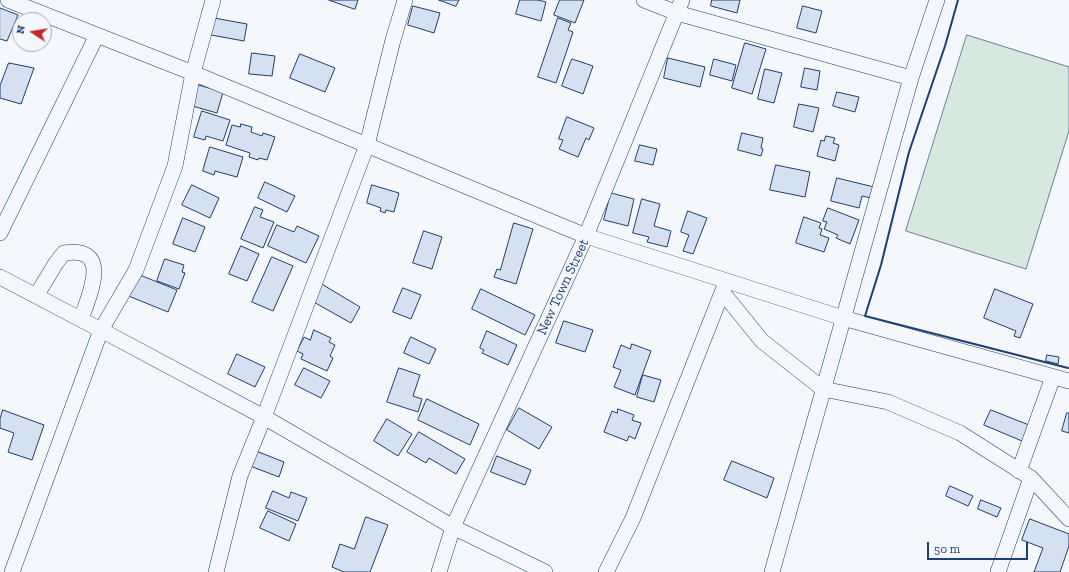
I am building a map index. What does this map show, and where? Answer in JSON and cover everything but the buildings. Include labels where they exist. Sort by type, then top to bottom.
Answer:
[{"type":"street","points":[[8,0],[193,73],[586,236],[724,286],[1069,381]]},
{"type":"street","points":[[12,572],[102,330],[136,270],[175,166],[193,73],[213,0]]},
{"type":"street","points":[[216,572],[240,476],[264,418],[367,145],[393,40],[405,0]]},
{"type":"street","points":[[644,0],[679,6],[911,78]]},
{"type":"street","points":[[772,572],[911,78],[937,0]]},
{"type":"street","name":"New Town Street","points":[[439,572],[453,527],[586,236],[679,6]]},
{"type":"street","points":[[0,234],[97,35]]},
{"type":"street","points":[[36,296],[56,263],[64,253],[73,252],[84,254],[91,260],[94,270],[94,282],[81,320]]},
{"type":"street","points":[[0,277],[102,330],[264,418],[453,527],[545,572]]},
{"type":"street","points":[[724,286],[762,341],[823,390],[888,402],[960,433],[1025,475],[1069,519]]},
{"type":"street","points":[[606,572],[633,518],[724,286]]},
{"type":"street","points":[[998,572],[1053,377]]},
{"type":"shaded area","points":[[967,35],[1069,67],[1069,131],[1026,269],[906,231]]},
{"type":"wall","points":[[958,0],[945,46],[909,152],[881,265],[865,316],[1068,368]]}]
